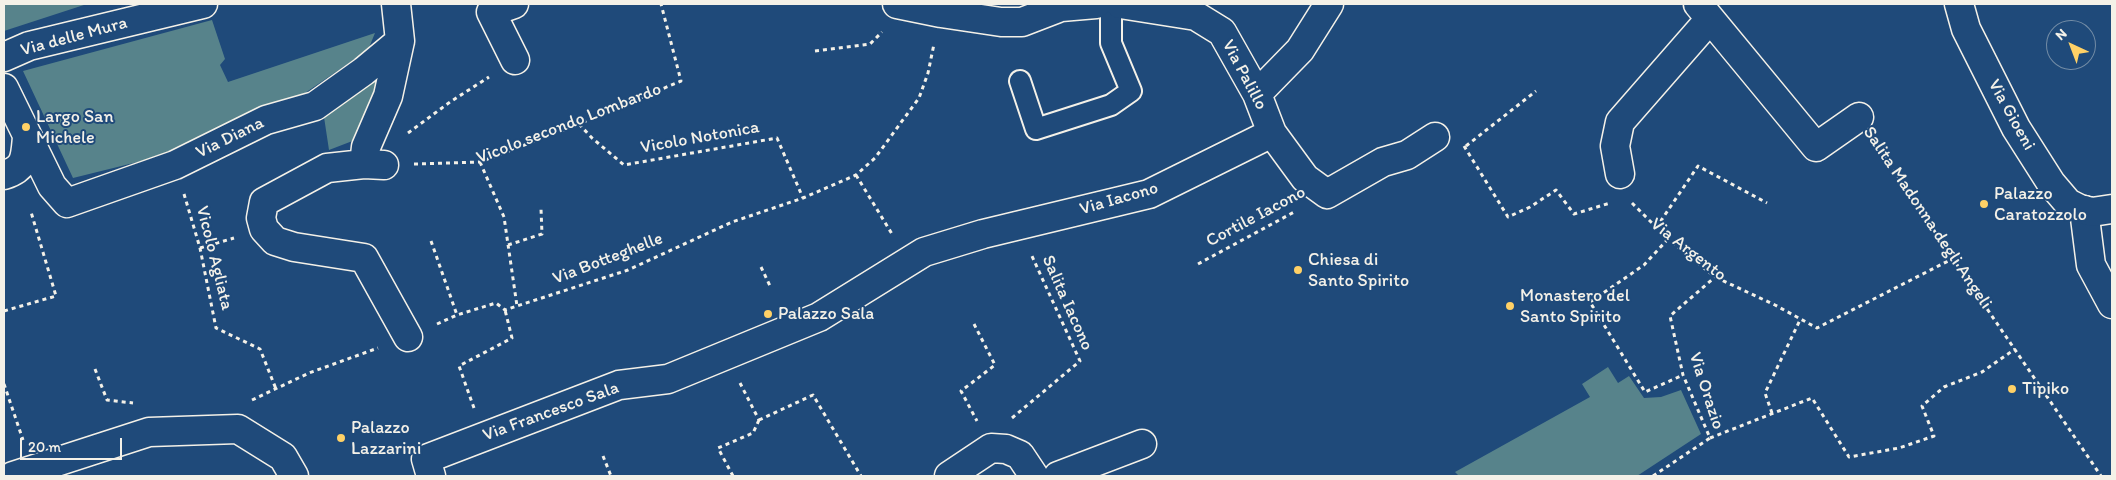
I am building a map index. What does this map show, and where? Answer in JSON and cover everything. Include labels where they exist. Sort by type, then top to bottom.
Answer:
[{"type":"street","name":"Via delle Mura","points":[[4,57],[29,46],[203,4]]},
{"type":"street","points":[[396,4],[400,41],[388,96],[366,147],[374,164],[327,168],[264,202],[261,218],[264,229],[275,241],[294,247],[364,258],[408,337]]},
{"type":"street","points":[[902,5],[1000,22],[1022,22],[1061,7],[1096,4]]},
{"type":"street","name":"Via Palillo","points":[[1120,4],[1196,16],[1222,32],[1257,94],[1272,133]]},
{"type":"street","points":[[1257,94],[1300,50],[1329,4]]},
{"type":"street","name":"Via Gioeni","points":[[1960,4],[1966,29],[2016,128],[2059,194],[2068,203],[2084,210]]},
{"type":"street","points":[[503,8],[515,60]]},
{"type":"street","points":[[1624,186],[1615,146],[1620,122],[1704,11]]},
{"type":"street","name":"Salita Madonna degli Angeli","points":[[1704,11],[1816,147],[1859,116]]},
{"type":"street","name":"Via Diana","points":[[27,137],[52,186],[67,203],[175,165],[266,120],[315,106],[364,71],[400,41]]},
{"type":"street","points":[[4,88],[27,137],[24,159],[10,173]]},
{"type":"street","points":[[1272,133],[1306,178],[1327,194],[1383,162],[1407,155],[1436,137]]},
{"type":"street","name":"Via Iacono","points":[[908,260],[932,249],[983,234],[1149,194],[1272,133]]},
{"type":"street","points":[[2112,209],[2104,211],[2084,210],[2090,265],[2112,304]]},
{"type":"street","name":"Via Francesco Sala","points":[[431,476],[426,458],[619,385],[668,379],[819,317],[908,260]]},
{"type":"street","points":[[23,473],[149,432],[238,429],[283,457],[294,476]]},
{"type":"street","points":[[1058,476],[1142,444]]},
{"type":"street","points":[[949,476],[998,448],[1020,455],[1034,476]]},
{"type":"lane","points":[[1020,81],[1036,129],[1111,105],[1131,91],[1111,43],[1111,4]]},
{"type":"path","name":"Vicolo secondo Lombardo","points":[[374,164],[480,162],[579,124],[681,81],[661,4]]},
{"type":"path","points":[[815,51],[870,44],[902,5]]},
{"type":"path","name":"Via Botteghelle","points":[[276,389],[309,373],[408,337],[457,315],[496,303],[505,310],[628,270],[732,222],[803,198],[856,175],[875,158],[919,98],[928,73],[941,13]]},
{"type":"path","points":[[374,164],[392,144],[450,102],[515,60]]},
{"type":"path","points":[[1536,91],[1466,146],[1508,216],[1530,206],[1556,190],[1574,214],[1619,201]]},
{"type":"path","name":"Salita Madonna degli Angeli","points":[[1859,116],[1952,259],[2101,476]]},
{"type":"path","name":"Vicolo Notonica","points":[[579,124],[592,138],[624,165],[777,138],[803,198]]},
{"type":"path","points":[[480,162],[504,217],[517,306]]},
{"type":"path","name":"Vicolo Agliata","points":[[175,165],[200,248],[216,328],[260,349],[276,389]]},
{"type":"path","points":[[1656,228],[1698,166],[1767,203]]},
{"type":"path","points":[[4,311],[56,296],[33,217],[10,173]]},
{"type":"path","points":[[856,175],[908,260]]},
{"type":"path","name":"Via Argento","points":[[1624,186],[1656,228],[1715,277],[1775,304],[1817,328],[1952,259]]},
{"type":"path","name":"Cortile Iacono","points":[[1198,264],[1327,194]]},
{"type":"path","points":[[508,246],[542,234],[541,209]]},
{"type":"path","name":"Salita Iacono","points":[[998,448],[1007,422],[1080,361],[1019,226]]},
{"type":"path","points":[[1668,239],[1644,265],[1590,302],[1645,392],[1683,376]]},
{"type":"path","points":[[431,241],[457,315]]},
{"type":"path","points":[[761,266],[771,288]]},
{"type":"path","name":"Via Orazio","points":[[1653,476],[1710,438],[1683,376],[1670,316],[1715,277]]},
{"type":"path","points":[[484,437],[459,366],[512,338],[505,310]]},
{"type":"path","points":[[1772,413],[1765,393],[1800,320]]},
{"type":"path","points":[[974,324],[995,365],[961,391],[998,448]]},
{"type":"path","points":[[1710,438],[1812,398],[1849,457],[1899,448],[1934,436],[1922,406],[1944,386],[1982,372],[2015,349]]},
{"type":"path","points":[[726,355],[759,420]]},
{"type":"path","points":[[95,369],[107,400],[137,403],[149,432]]},
{"type":"path","points":[[4,384],[23,473]]},
{"type":"path","points":[[733,476],[718,448],[753,433],[759,420],[813,396],[861,476]]},
{"type":"path","points":[[603,456],[611,476]]},
{"type":"green space","points":[[4,4],[87,4],[4,31]]},
{"type":"green space","points":[[212,20],[225,59],[220,65],[228,82],[375,33],[368,50],[305,93],[274,106],[186,150],[73,178],[23,71]]},
{"type":"green space","points":[[382,72],[367,120],[355,140],[329,150],[324,117]]},
{"type":"green space","points":[[1608,367],[1618,383],[1629,376],[1644,398],[1661,397],[1681,390],[1701,434],[1637,476],[1459,476],[1455,472],[1590,397],[1582,384]]},
{"type":"place","name":"Largo San Michele","points":[[26,127]]},
{"type":"place","name":"Palazzo Caratozzolo","points":[[1984,204]]},
{"type":"place","name":"Chiesa di Santo Spirito","points":[[1298,270]]},
{"type":"place","name":"Monastero del Santo Spirito","points":[[1510,306]]},
{"type":"place","name":"Palazzo Sala","points":[[768,314]]},
{"type":"place","name":"Tipiko","points":[[2012,389]]},
{"type":"place","name":"Palazzo Lazzarini","points":[[341,438]]}]
